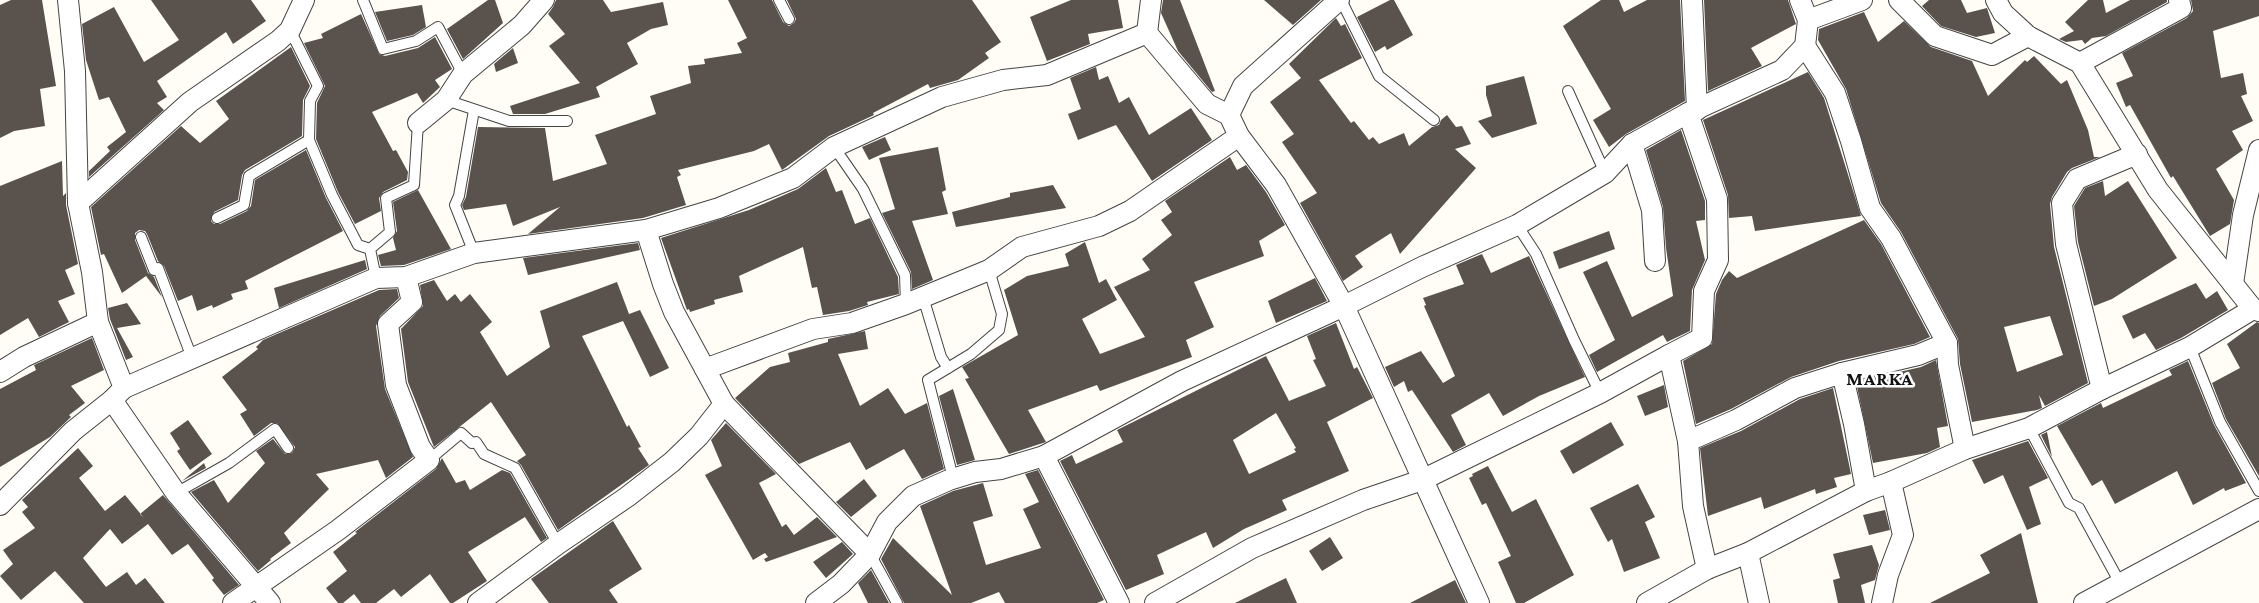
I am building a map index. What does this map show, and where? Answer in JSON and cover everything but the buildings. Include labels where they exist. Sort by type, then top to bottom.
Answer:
[{"type":"street","points":[[68,0],[75,71],[78,203],[92,272],[98,322],[118,394],[176,493],[270,603]]},
{"type":"street","points":[[78,203],[190,102],[278,41],[290,30],[304,0]]},
{"type":"street","points":[[418,123],[446,100],[463,74],[522,24],[544,0]]},
{"type":"street","points":[[1151,0],[1147,33],[1206,104],[1229,114],[1238,136],[1276,185],[1344,306],[1478,603]]},
{"type":"street","points":[[1229,114],[1243,86],[1340,0]]},
{"type":"street","points":[[1154,603],[1252,548],[1363,500],[1422,480],[1600,393],[1702,338],[1704,292],[1718,260],[1717,199],[1692,111],[1692,0]]},
{"type":"street","points":[[816,603],[841,584],[870,554],[887,522],[913,496],[949,480],[975,472],[1001,469],[1044,456],[1182,381],[1344,306],[1422,267],[1517,225],[1605,173],[1632,144],[1692,111],[1782,70],[1805,46],[1808,20],[1800,0]]},
{"type":"street","points":[[1808,20],[1862,0]]},
{"type":"street","points":[[1899,0],[1935,36],[1992,55],[2028,36]]},
{"type":"street","points":[[1647,603],[1707,569],[1748,553],[1866,491],[1965,449],[2028,428],[2102,389],[2190,347],[2256,310],[2158,190],[2080,63],[2028,36],[2003,13],[1996,0]]},
{"type":"street","points":[[2080,63],[2181,8],[2179,0]]},
{"type":"street","points":[[0,506],[74,430],[118,394],[192,358],[376,278],[406,277],[474,253],[646,230],[719,208],[793,178],[834,148],[942,97],[1003,80],[1047,75],[1147,33]]},
{"type":"street","points":[[1805,46],[1835,93],[1870,208],[1891,238],[1946,343],[1948,365],[1965,449]]},
{"type":"street","points":[[705,369],[813,329],[852,323],[915,301],[989,270],[1022,247],[1099,226],[1130,211],[1238,136]]},
{"type":"street","points":[[1632,144],[1652,210],[1655,261]]},
{"type":"street","points":[[2233,284],[2243,215],[2259,150]]},
{"type":"street","points":[[2102,389],[2066,244],[2062,203],[2077,179],[2137,154]]},
{"type":"street","points":[[646,230],[674,312],[724,404],[870,554]]},
{"type":"street","points":[[233,603],[338,530],[429,460],[420,447],[396,385],[388,324],[412,302],[406,277]]},
{"type":"street","points":[[0,372],[24,357],[98,322]]},
{"type":"street","points":[[1688,441],[1736,420],[1795,388],[1842,373],[1918,355],[1946,343]]},
{"type":"street","points":[[1668,355],[1688,441],[1693,506],[1707,569]]},
{"type":"street","points":[[1842,373],[1854,424],[1866,491]]},
{"type":"street","points":[[478,603],[558,544],[627,497],[672,462],[699,436],[724,404]]},
{"type":"street","points":[[1044,456],[1119,603]]},
{"type":"street","points":[[1882,603],[1888,574],[1903,535],[1891,482]]},
{"type":"street","points":[[2084,603],[2259,509]]},
{"type":"street","points":[[1748,553],[1759,603]]},
{"type":"lane","points":[[363,0],[383,49],[416,41],[438,27],[463,74]]},
{"type":"lane","points":[[779,0],[789,19]]},
{"type":"lane","points":[[1340,0],[1378,76],[1434,120]]},
{"type":"lane","points":[[290,30],[318,86],[310,101],[309,140],[332,195],[358,246],[370,249]]},
{"type":"lane","points":[[1568,92],[1605,173]]},
{"type":"lane","points":[[446,100],[509,121],[567,121]]},
{"type":"lane","points":[[474,110],[459,196],[454,205],[474,253]]},
{"type":"lane","points":[[370,249],[390,232],[386,198],[414,184],[418,123]]},
{"type":"lane","points":[[217,218],[244,205],[249,176],[309,140]]},
{"type":"lane","points":[[834,148],[863,189],[905,275],[941,357],[948,368]]},
{"type":"lane","points":[[1517,225],[1536,254],[1600,393]]},
{"type":"lane","points":[[141,237],[154,270],[158,268],[192,358]]},
{"type":"lane","points":[[370,249],[376,278]]},
{"type":"lane","points":[[949,480],[952,474],[928,380],[971,354],[999,330],[1002,314],[989,270]]},
{"type":"lane","points":[[2190,347],[2220,422],[2259,491]]},
{"type":"lane","points":[[2028,428],[2069,503],[2079,508],[2120,583]]},
{"type":"lane","points":[[176,493],[229,463],[275,429],[288,448]]},
{"type":"lane","points":[[429,460],[462,433],[472,443],[476,442],[484,454],[515,468],[558,544]]},
{"type":"lane","points":[[870,554],[897,603]]},
{"type":"district","name":"MARKA","points":[[1880,378]]}]
